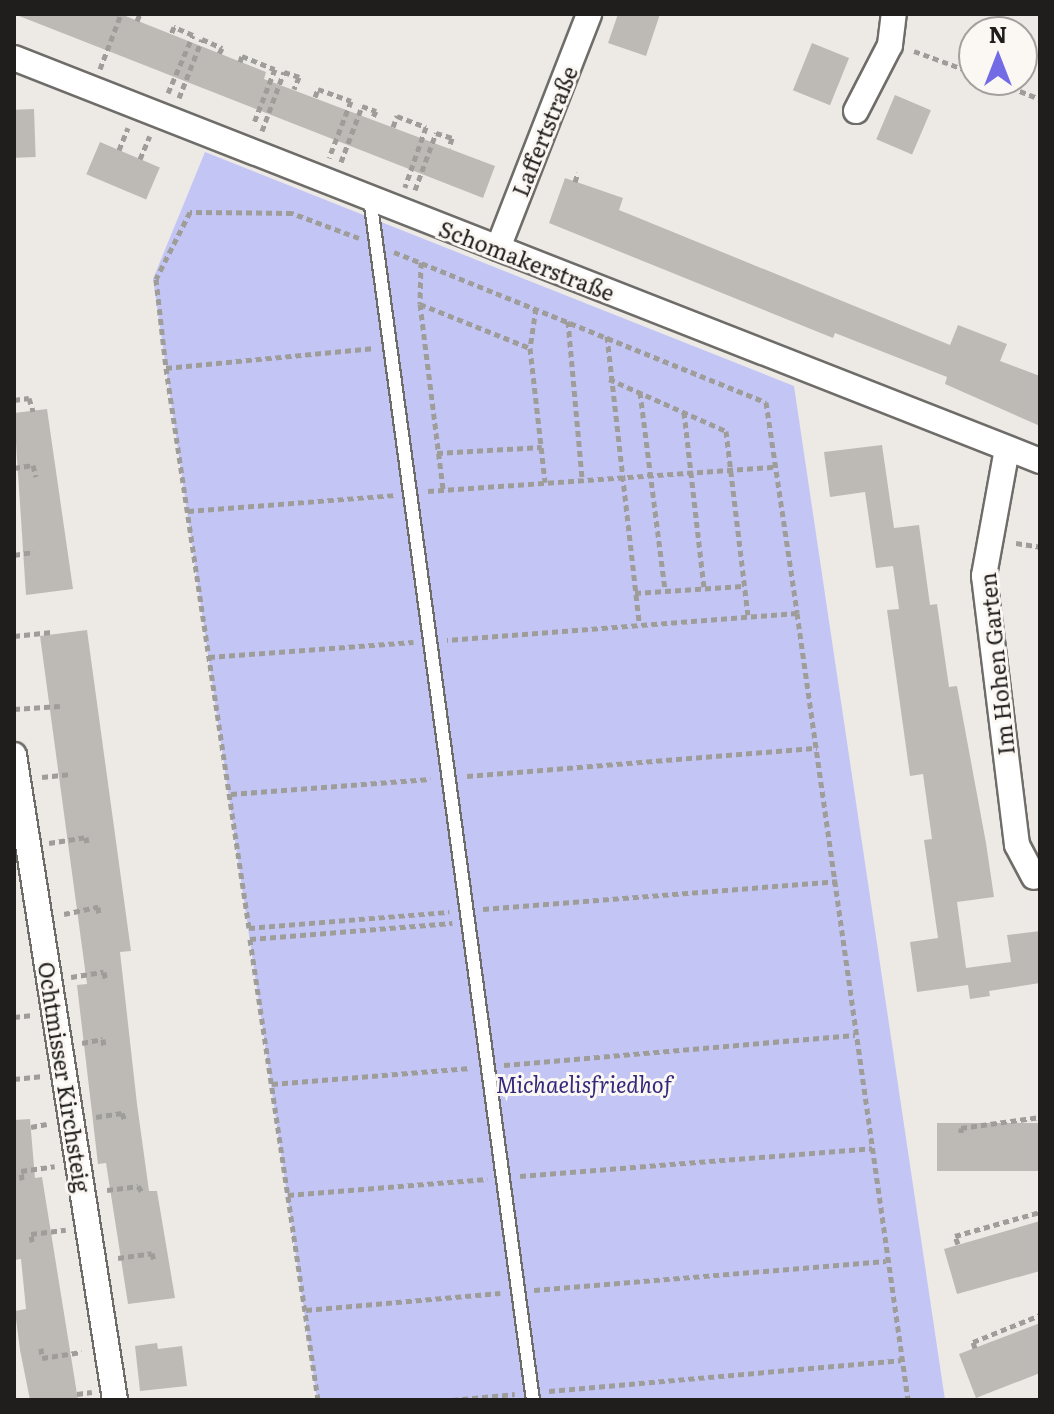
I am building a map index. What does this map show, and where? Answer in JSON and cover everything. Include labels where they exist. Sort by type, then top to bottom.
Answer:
[{"type":"street","name":"Laffertstraße","points":[[498,248],[589,14]]},
{"type":"street","points":[[856,111],[890,45],[894,14]]},
{"type":"street","name":"Schomakerstraße","points":[[14,58],[1040,461]]},
{"type":"street","name":"Im Hohen Garten","points":[[1007,449],[984,576],[1017,845],[1034,877]]},
{"type":"street","name":"Ochtmisser Kirchsteig","points":[[14,755],[115,1400]]},
{"type":"lane","points":[[370,198],[387,347],[533,1396]]},
{"type":"path","points":[[92,88],[121,14]]},
{"type":"path","points":[[165,117],[193,35],[174,27],[171,34]]},
{"type":"path","points":[[165,117],[202,39],[222,48],[219,54]]},
{"type":"path","points":[[890,45],[958,68]]},
{"type":"path","points":[[240,62],[242,56],[275,69],[249,150]]},
{"type":"path","points":[[249,150],[284,72],[299,77],[294,89]]},
{"type":"path","points":[[315,97],[318,89],[351,101],[328,181]]},
{"type":"path","points":[[328,181],[362,106],[376,111],[372,119]]},
{"type":"path","points":[[393,127],[397,116],[426,127],[402,210]]},
{"type":"path","points":[[402,210],[436,133],[452,138],[449,148]]},
{"type":"path","points":[[575,182],[578,172]]},
{"type":"path","points":[[468,916],[249,928],[166,368],[156,279],[190,212],[292,213],[607,336],[766,402],[837,881],[855,1035],[908,1400]]},
{"type":"path","points":[[421,262],[420,304],[443,489]]},
{"type":"path","points":[[420,304],[530,348]]},
{"type":"path","points":[[536,308],[530,348],[545,482]]},
{"type":"path","points":[[568,321],[582,479]]},
{"type":"path","points":[[607,336],[609,379],[639,622]]},
{"type":"path","points":[[166,368],[387,347]]},
{"type":"path","points":[[609,379],[726,431],[748,615]]},
{"type":"path","points":[[640,392],[665,589]]},
{"type":"path","points":[[14,400],[29,398],[33,411]]},
{"type":"path","points":[[684,412],[704,587]]},
{"type":"path","points":[[437,453],[542,447]]},
{"type":"path","points":[[14,468],[33,465],[36,477]]},
{"type":"path","points":[[188,511],[620,474],[775,467]]},
{"type":"path","points":[[14,555],[34,552]]},
{"type":"path","points":[[635,593],[743,586]]},
{"type":"path","points":[[209,657],[639,622],[797,613]]},
{"type":"path","points":[[14,636],[52,632]]},
{"type":"path","points":[[14,709],[60,706]]},
{"type":"path","points":[[231,794],[817,748]]},
{"type":"path","points":[[29,847],[86,837],[87,843]]},
{"type":"path","points":[[318,1400],[250,939],[837,881]]},
{"type":"path","points":[[40,919],[98,907],[99,915]]},
{"type":"path","points":[[50,980],[104,972],[106,982]]},
{"type":"path","points":[[272,1084],[855,1035]]},
{"type":"path","points":[[72,1120],[122,1113],[125,1121]]},
{"type":"path","points":[[961,1133],[961,1128],[1012,1124],[1040,1117]]},
{"type":"path","points":[[288,1195],[872,1148]]},
{"type":"path","points":[[22,1180],[21,1171],[78,1163]]},
{"type":"path","points":[[83,1193],[138,1186],[142,1192]]},
{"type":"path","points":[[958,1244],[955,1236],[1040,1212]]},
{"type":"path","points":[[1012,1219],[1015,1228]]},
{"type":"path","points":[[985,1226],[987,1236]]},
{"type":"path","points":[[32,1242],[31,1234],[88,1227]]},
{"type":"path","points":[[94,1263],[152,1253],[154,1261]]},
{"type":"path","points":[[306,1310],[886,1261]]},
{"type":"path","points":[[975,1348],[973,1342],[1000,1335],[1040,1315]]},
{"type":"path","points":[[41,1348],[42,1358],[107,1348]]},
{"type":"path","points":[[452,1400],[533,1396],[901,1360]]},
{"type":"green space","name":"Michaelisfriedhof","points":[[205,152],[794,386],[945,1400],[317,1400],[153,279]]},
{"type":"building","points":[[14,14],[123,15],[266,72],[264,79],[495,166],[483,198]]},
{"type":"building","points":[[618,14],[660,14],[646,56],[608,43]]},
{"type":"building","points":[[812,43],[849,58],[830,105],[793,90]]},
{"type":"building","points":[[895,95],[931,110],[912,154],[876,139]]},
{"type":"building","points":[[34,109],[36,157],[16,158],[14,110]]},
{"type":"building","points":[[100,142],[160,167],[146,200],[86,174]]},
{"type":"building","points":[[565,178],[623,198],[619,210],[950,345],[958,325],[1007,344],[1000,361],[1040,376],[1040,426],[945,384],[947,377],[835,333],[833,338],[549,223]]},
{"type":"building","points":[[47,409],[73,589],[26,595],[14,413]]},
{"type":"building","points":[[882,445],[894,528],[919,525],[930,605],[937,604],[949,687],[957,686],[986,843],[994,897],[957,902],[966,968],[1011,962],[1007,935],[1040,931],[1040,983],[989,991],[990,996],[970,999],[968,985],[917,992],[910,942],[938,938],[924,840],[932,839],[923,774],[910,776],[887,610],[899,609],[893,566],[876,568],[865,492],[830,497],[824,452]]},
{"type":"building","points":[[87,630],[131,951],[120,952],[137,1104],[149,1191],[157,1191],[175,1298],[128,1304],[106,1163],[98,1164],[77,985],[87,984],[40,636]]},
{"type":"building","points":[[30,1119],[35,1178],[42,1177],[78,1400],[30,1400],[20,1350],[15,1311],[26,1309],[21,1259],[14,1260],[14,1120]]},
{"type":"building","points":[[937,1123],[1040,1123],[1040,1171],[937,1171]]},
{"type":"building","points":[[1040,1221],[1040,1271],[957,1294],[944,1249]]},
{"type":"building","points":[[1040,1323],[1040,1373],[976,1398],[959,1354]]},
{"type":"building","points":[[157,1343],[158,1349],[182,1346],[187,1386],[140,1391],[135,1346]]}]
